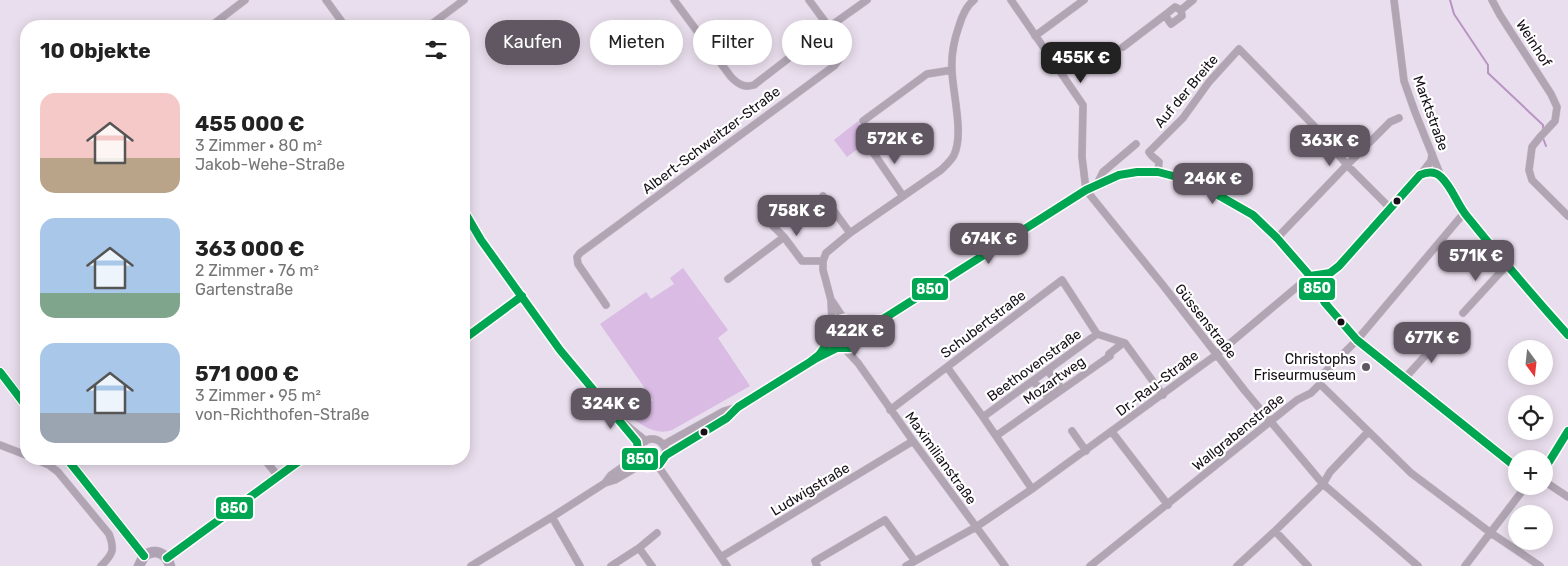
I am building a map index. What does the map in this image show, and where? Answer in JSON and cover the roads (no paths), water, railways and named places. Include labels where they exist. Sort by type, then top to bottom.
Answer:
[{"type":"main road","points":[[0,372],[20,398]]},
{"type":"main road","points":[[72,465],[144,556]]},
{"type":"main road","points":[[139,566],[144,556],[154,552],[164,554],[169,562]]},
{"type":"street","points":[[219,20],[245,0]]},
{"type":"street","points":[[326,0],[341,20]]},
{"type":"street","points":[[437,20],[464,0]]},
{"type":"street","points":[[674,0],[736,83],[744,86],[754,85],[782,63]]},
{"type":"street","points":[[809,0],[824,20]]},
{"type":"street","points":[[839,20],[867,0]]},
{"type":"street","points":[[815,359],[828,340],[828,330],[832,322],[831,300],[823,270],[826,253],[850,233],[942,170],[954,156],[958,134],[952,70],[956,35],[968,4],[974,0]]},
{"type":"street","points":[[1011,0],[1082,105],[1082,157],[1086,190]]},
{"type":"street","points":[[1035,36],[1084,0]]},
{"type":"street","points":[[1123,46],[1165,15],[1172,24],[1182,16],[1181,10],[1193,0]]},
{"type":"street","name":"Marktstraße","points":[[1394,0],[1404,80],[1414,112],[1432,153],[1437,173],[1464,213],[1568,334]]},
{"type":"street","name":"Weinhof","points":[[1492,0],[1552,94],[1557,107],[1555,121],[1532,147],[1529,170],[1532,180],[1568,216]]},
{"type":"street","name":"Auf der Breite","points":[[1158,172],[1159,162],[1149,152],[1183,118],[1209,82],[1239,49],[1318,130],[1347,165]]},
{"type":"street","name":"Albert-Schweitzer-Straße","points":[[606,305],[578,264],[577,257],[580,253],[835,65]]},
{"type":"street","points":[[863,121],[927,74],[952,70]]},
{"type":"street","points":[[1277,238],[1390,122],[1399,118]]},
{"type":"street","points":[[1096,185],[1103,172],[1136,144]]},
{"type":"street","points":[[870,148],[903,196]]},
{"type":"street","points":[[1318,291],[1330,274],[1420,176],[1431,161],[1432,153]]},
{"type":"street","points":[[1347,165],[1391,209]]},
{"type":"street","points":[[828,340],[837,348],[845,349],[852,346],[857,338],[880,320],[1086,190],[1119,174],[1158,172],[1177,178],[1225,199],[1253,215],[1277,238],[1310,276],[1337,319],[1357,340],[1508,461]]},
{"type":"street","points":[[1420,176],[1437,173]]},
{"type":"street","name":"Güssenstraße","points":[[1086,190],[1216,354],[1323,484],[1418,566]]},
{"type":"street","points":[[823,196],[850,233]]},
{"type":"street","name":"Wallgrabenstraße","points":[[1090,566],[1297,400],[1311,393],[1320,384],[1322,375],[1357,340],[1464,213]]},
{"type":"street","points":[[470,221],[481,240],[560,350],[570,360],[610,413],[637,442],[639,447],[638,456],[642,464],[650,467],[658,466],[666,454],[727,418],[738,407],[815,359],[837,348]]},
{"type":"street","points":[[768,221],[784,237],[802,260],[823,262]]},
{"type":"street","points":[[728,279],[784,237]]},
{"type":"street","points":[[1462,313],[1507,265]]},
{"type":"street","points":[[1310,276],[1330,274]]},
{"type":"street","name":"Dr.-Rau-Straße","points":[[906,566],[976,527],[1086,451],[1216,354],[1310,276]]},
{"type":"street","name":"Schubertstraße","points":[[890,410],[1062,280],[1098,334]]},
{"type":"street","points":[[470,335],[522,296]]},
{"type":"street","points":[[831,300],[844,319],[854,325],[857,331],[857,338]]},
{"type":"street","points":[[832,322],[844,319]]},
{"type":"street","points":[[854,325],[880,320]]},
{"type":"street","points":[[1098,334],[1125,343],[1163,394]]},
{"type":"street","name":"Beethovenstraße","points":[[1032,489],[983,417],[1098,334]]},
{"type":"street","points":[[1405,378],[1444,335]]},
{"type":"street","name":"Mozartweg","points":[[996,436],[1110,356],[1109,354],[1123,343]]},
{"type":"street","name":"Maximilianstraße","points":[[852,346],[858,364]]},
{"type":"street","name":"Maximilianstraße","points":[[845,349],[858,364],[1004,566]]},
{"type":"street","points":[[947,367],[983,417]]},
{"type":"street","points":[[1033,381],[1045,394],[1059,385],[1048,371]]},
{"type":"street","points":[[1320,384],[1411,472],[1491,533],[1540,566]]},
{"type":"street","points":[[663,445],[724,411],[738,407]]},
{"type":"street","points":[[610,413],[646,440],[655,440],[663,445],[666,454]]},
{"type":"street","points":[[1072,431],[1086,451]]},
{"type":"street","points":[[1553,455],[1568,431]]},
{"type":"street","points":[[1112,432],[1168,505]]},
{"type":"street","points":[[1237,566],[1323,484],[1330,472],[1368,432]]},
{"type":"street","points":[[639,447],[646,440]]},
{"type":"street","name":"Ludwigstraße","points":[[721,558],[913,441]]},
{"type":"street","points":[[0,445],[20,453]]},
{"type":"street","points":[[605,483],[611,475],[638,456]]},
{"type":"street","points":[[471,566],[480,564],[605,483],[615,480],[642,464]]},
{"type":"street","points":[[50,465],[109,534],[113,546],[111,556],[102,566]]},
{"type":"street","points":[[269,465],[278,476]]},
{"type":"street","points":[[169,562],[294,465]]},
{"type":"street","points":[[658,466],[727,566]]},
{"type":"street","points":[[1553,487],[1568,497]]},
{"type":"street","points":[[1465,566],[1519,495]]},
{"type":"street","points":[[552,517],[580,566]]},
{"type":"street","points":[[818,566],[815,561],[885,520],[915,561]]},
{"type":"street","points":[[1275,531],[1308,566]]},
{"type":"street","points":[[611,566],[639,548],[657,533]]},
{"type":"street","points":[[639,548],[652,566]]},
{"type":"waterway","points":[[1450,0],[1454,14],[1488,65],[1488,73],[1543,125],[1543,130]]},
{"type":"waterway","points":[[1543,138],[1546,146]]},
{"type":"place","name":"Christophs Friseurmuseum","points":[[1366,367]]}]
